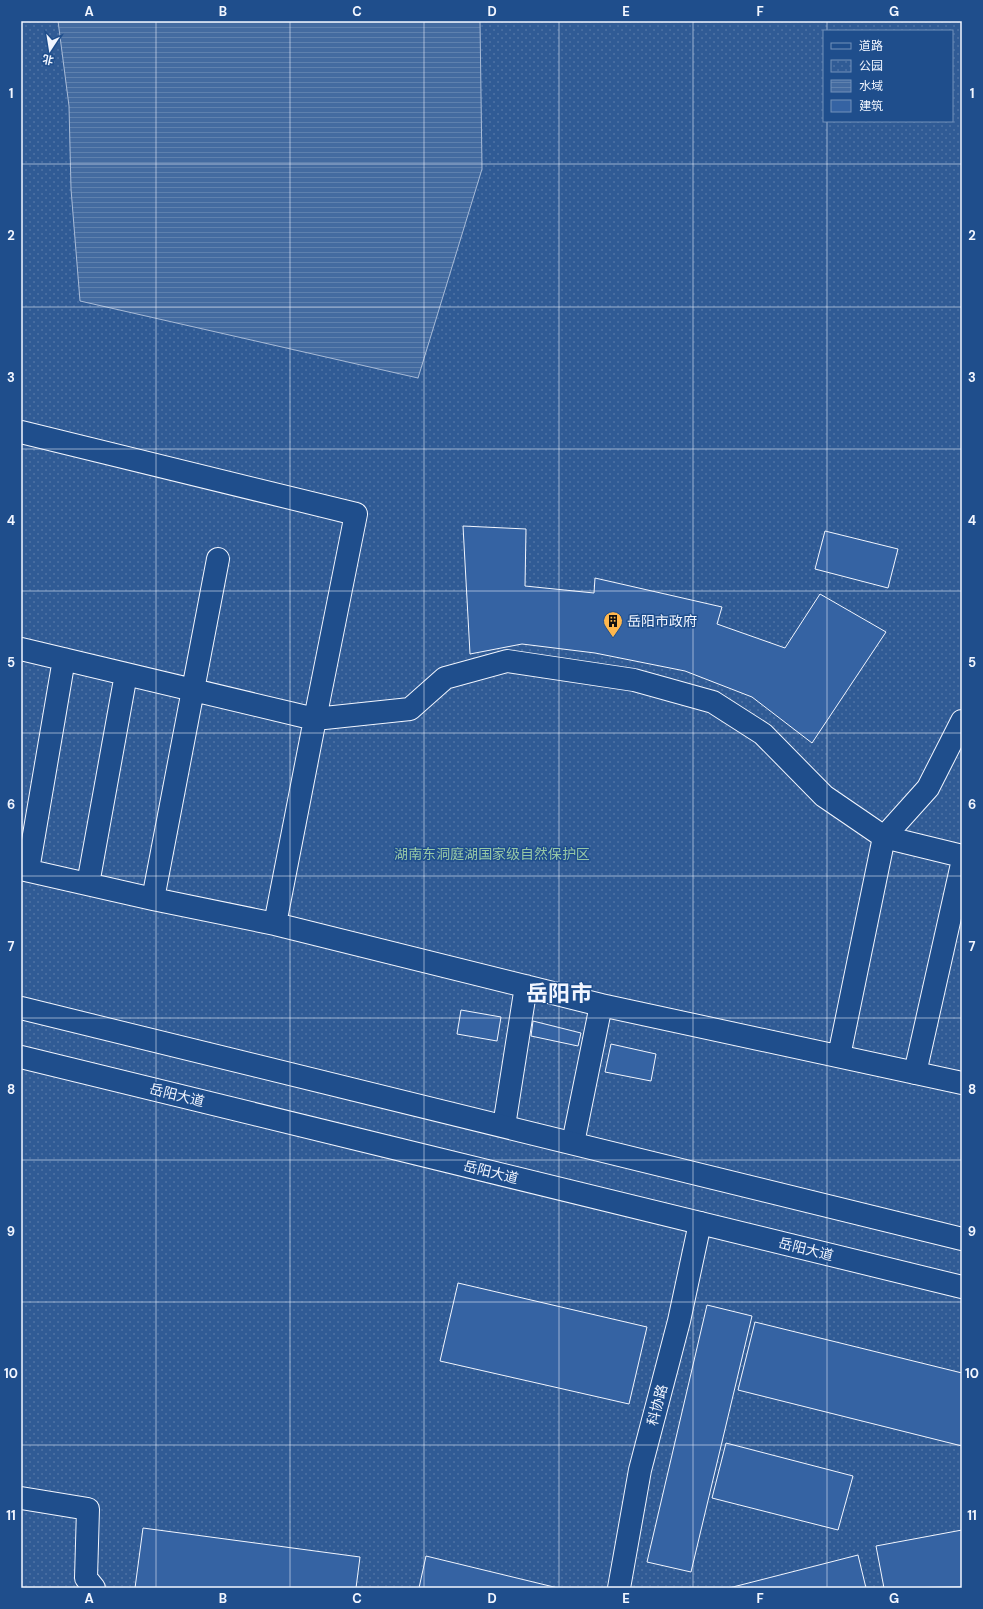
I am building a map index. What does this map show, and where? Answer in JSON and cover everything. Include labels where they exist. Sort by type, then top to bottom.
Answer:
[{"type":"street","points":[[21,432],[356,514],[275,924]]},
{"type":"street","points":[[153,900],[218,559]]},
{"type":"street","points":[[21,649],[315,719],[410,709],[445,678],[507,661],[634,680],[713,702],[763,734],[824,796],[884,837],[962,856]]},
{"type":"street","points":[[64,659],[24,869],[153,900],[275,924],[601,1005],[962,1083]]},
{"type":"street","points":[[88,884],[126,674]]},
{"type":"street","points":[[839,1056],[884,837],[928,788],[962,720]]},
{"type":"street","points":[[915,1073],[962,864]]},
{"type":"street","points":[[504,1126],[526,986]]},
{"type":"street","points":[[573,1143],[601,1005]]},
{"type":"street","points":[[21,1008],[962,1239]]},
{"type":"street","name":"岳阳大道","points":[[21,1057],[962,1287]]},
{"type":"street","name":"科协路","points":[[619,1588],[640,1470],[679,1321],[700,1223]]},
{"type":"street","points":[[21,1498],[88,1509],[86,1578],[94,1588]]},
{"type":"green space","name":"湖南东洞庭湖国家级自然保护区","points":[[21,21],[962,21],[962,1588],[21,1588]]},
{"type":"water","points":[[58,21],[480,21],[482,169],[418,378],[80,301],[71,189],[69,106]]},
{"type":"building","name":"岳阳市政府","points":[[463,526],[526,529],[525,586],[594,593],[595,578],[722,607],[717,624],[785,648],[820,594],[886,632],[812,743],[752,697],[685,671],[595,653],[522,644],[470,654]]},
{"type":"building","points":[[825,531],[898,549],[888,588],[815,569]]},
{"type":"building","points":[[461,1010],[501,1017],[497,1041],[457,1034]]},
{"type":"building","points":[[533,1021],[581,1033],[578,1046],[531,1036]]},
{"type":"building","points":[[611,1044],[656,1054],[651,1081],[605,1072]]},
{"type":"building","points":[[458,1283],[647,1327],[629,1404],[440,1361]]},
{"type":"building","points":[[707,1305],[752,1316],[691,1572],[647,1562]]},
{"type":"building","points":[[755,1322],[962,1373],[962,1446],[738,1390]]},
{"type":"building","points":[[726,1443],[853,1476],[838,1530],[712,1498]]},
{"type":"building","points":[[143,1528],[360,1557],[356,1588],[135,1588]]},
{"type":"building","points":[[962,1530],[962,1587],[884,1588],[876,1546]]},
{"type":"building","points":[[858,1555],[866,1588],[729,1588]]},
{"type":"building","points":[[426,1556],[558,1588],[419,1588]]},
{"type":"place","name":"岳阳市政府","points":[[613,638]]},
{"type":"district","name":"岳阳市","points":[[559,993]]}]
